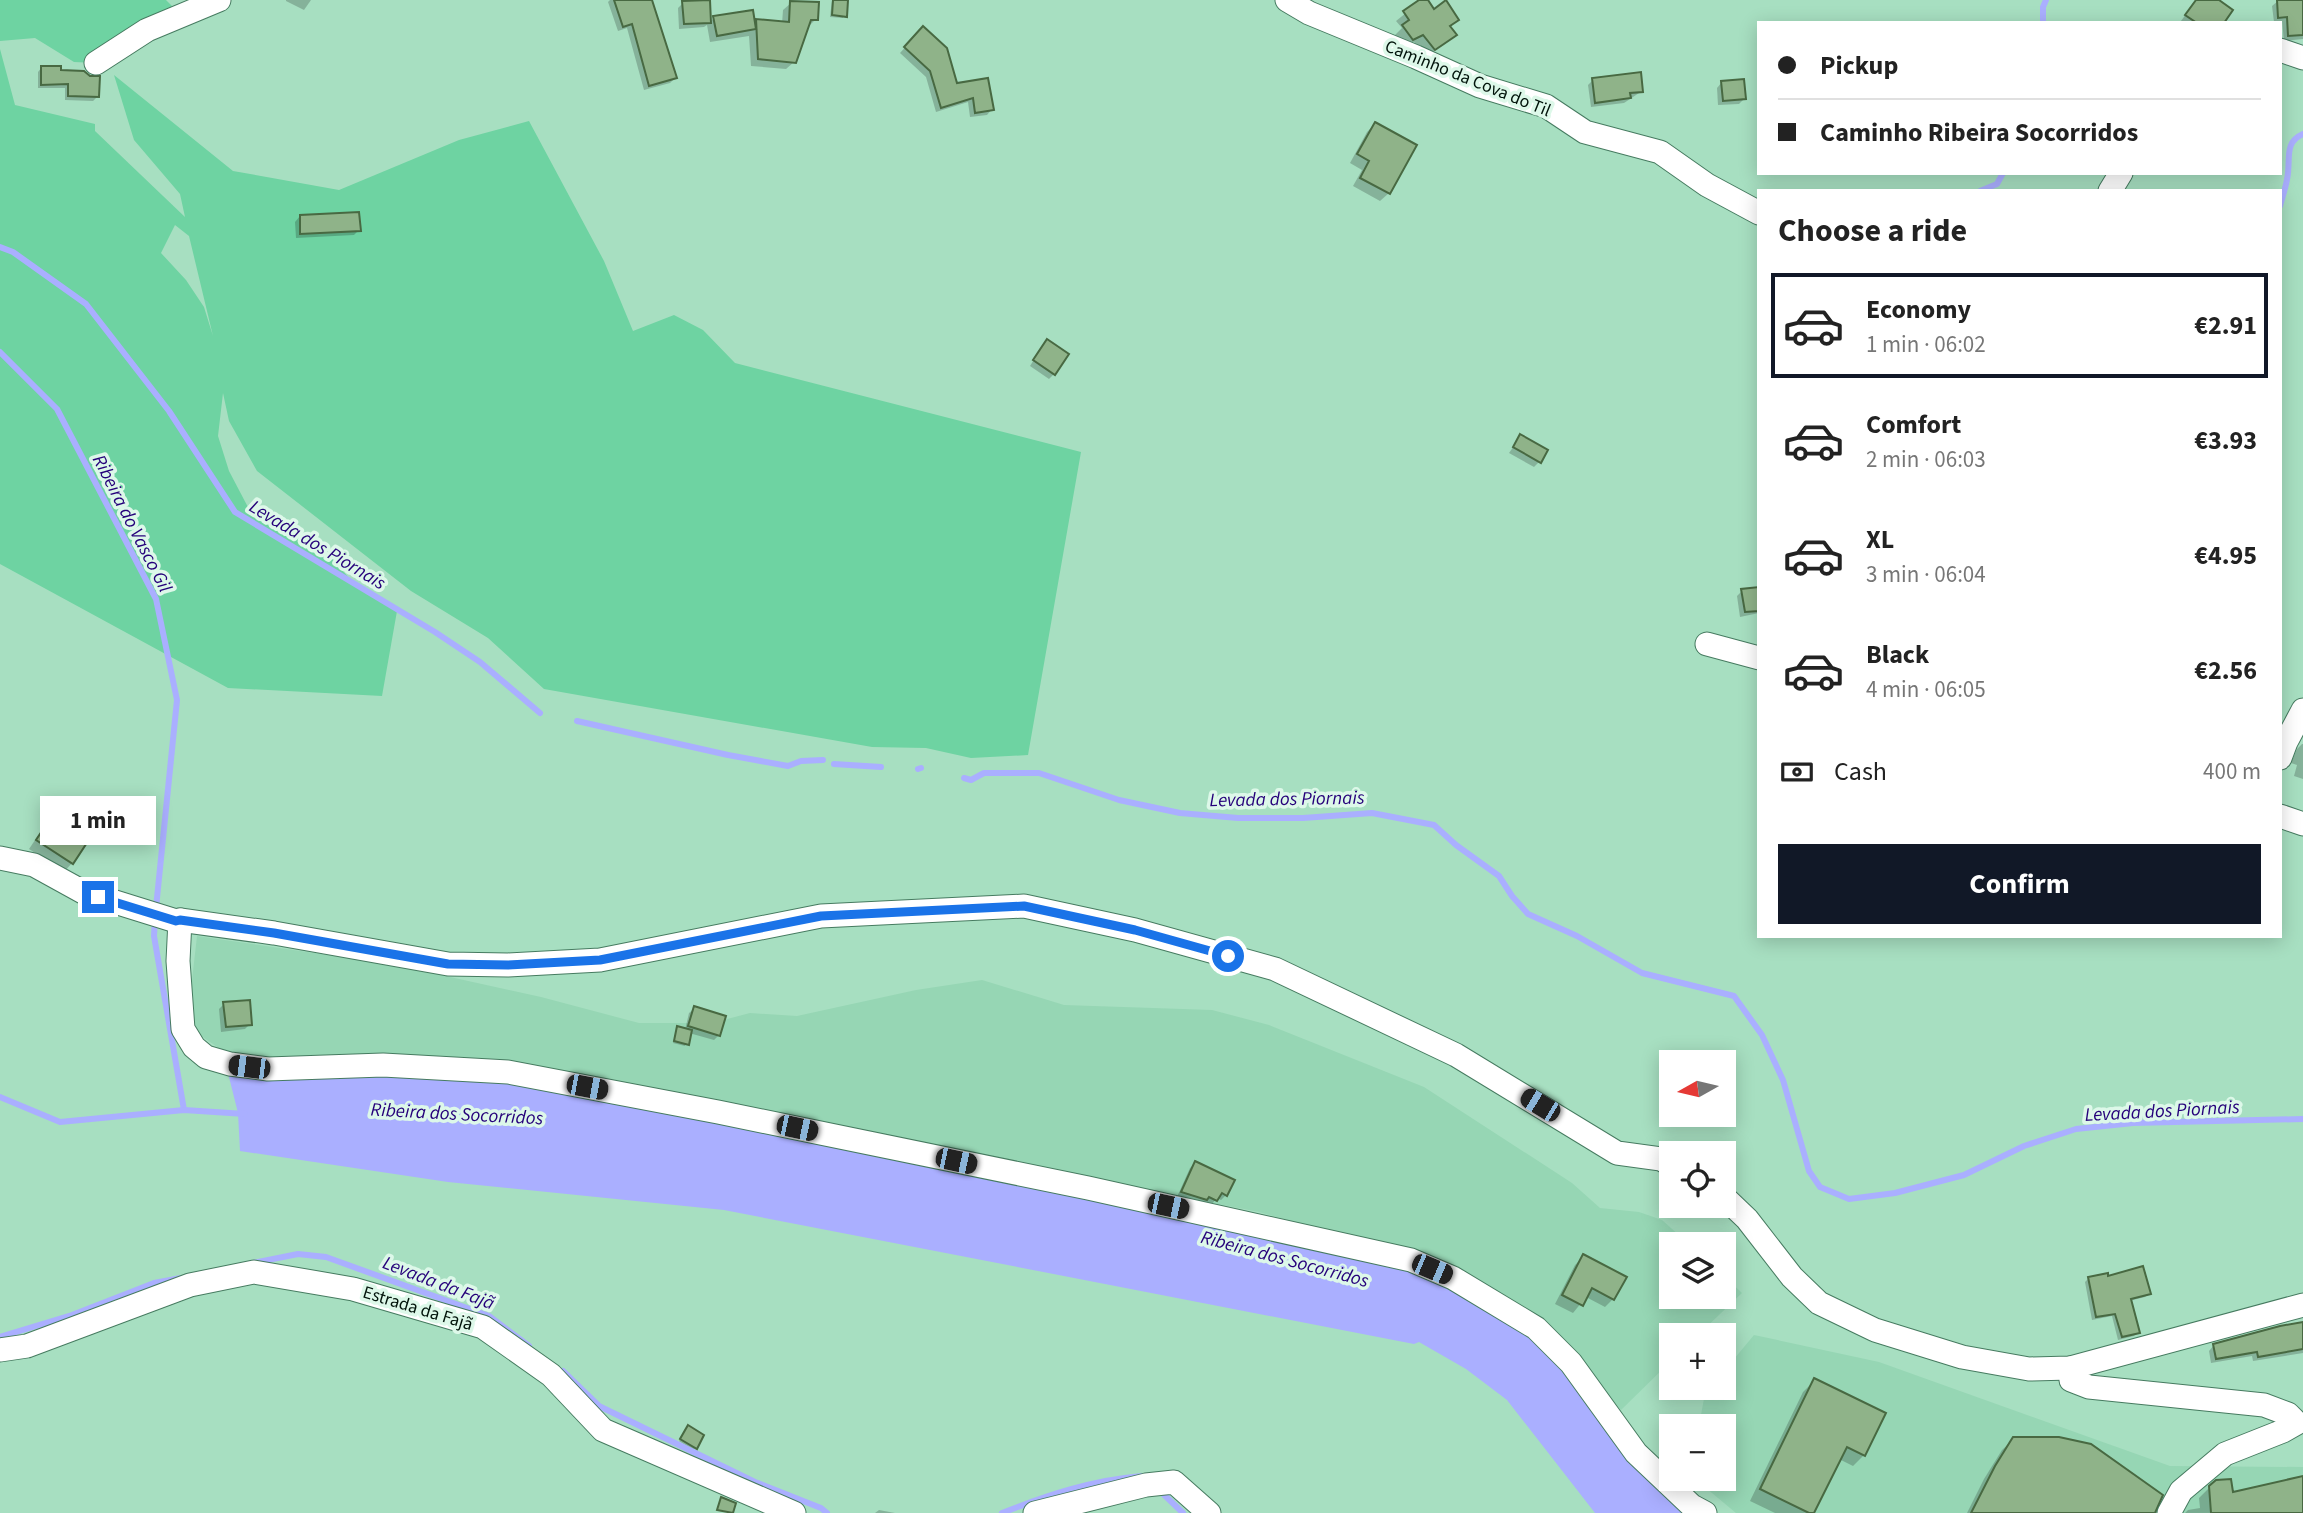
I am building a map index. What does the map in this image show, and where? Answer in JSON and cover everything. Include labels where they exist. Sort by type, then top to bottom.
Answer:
[{"type":"street","points":[[96,63],[147,30],[219,0]]},
{"type":"street","name":"Caminho da Cova do Til","points":[[1287,0],[1309,13],[1480,86],[1546,106],[1585,132],[1660,152],[1707,185],[1757,212]]},
{"type":"street","points":[[2282,51],[2303,58]]},
{"type":"street","points":[[1707,644],[1757,657]]},
{"type":"street","points":[[2282,752],[2303,709]]},
{"type":"street","points":[[2282,818],[2303,824]]},
{"type":"street","points":[[0,858],[34,865],[83,892],[178,920],[274,933],[448,964],[508,965],[600,960],[821,916],[1024,906],[1135,930],[1275,969],[1456,1055],[1617,1153],[1659,1159]]},
{"type":"street","points":[[178,920],[183,1029],[194,1047],[206,1057],[230,1065],[268,1069],[383,1065],[508,1072],[1088,1188],[1411,1259],[1453,1278],[1536,1328],[1571,1363],[1636,1453],[1692,1506],[1704,1513]]},
{"type":"street","points":[[1736,1208],[1792,1277],[1819,1303],[1875,1330],[1962,1357],[2029,1369],[2070,1368],[2271,1316],[2303,1305]]},
{"type":"street","name":"Estrada da Fajã","points":[[0,1350],[27,1346],[190,1285],[254,1272],[353,1289],[483,1327],[551,1376],[603,1430],[794,1513]]},
{"type":"street","points":[[2070,1368],[2071,1380],[2089,1387],[2264,1405],[2288,1414],[2297,1423],[2225,1454],[2180,1492],[2169,1513]]},
{"type":"street","points":[[1035,1513],[1146,1485],[1174,1482],[1209,1513]]},
{"type":"shaded area","points":[[0,0],[166,0],[172,6],[147,30],[96,63],[74,62],[35,38],[0,41]]},
{"type":"shaded area","points":[[0,49],[15,105],[95,124],[95,131],[185,217],[180,194],[134,140],[114,75],[233,171],[339,190],[459,140],[529,121],[604,261],[633,331],[674,315],[703,330],[735,363],[1081,452],[1028,755],[971,758],[926,748],[872,747],[544,689],[488,638],[411,591],[257,471],[229,421],[223,393],[218,436],[229,471],[250,511],[287,524],[327,553],[349,578],[397,611],[382,696],[228,688],[0,564]],"holes":[[[175,225],[189,236],[213,336],[204,307],[186,280],[161,253]]]},
{"type":"shaded area","points":[[197,936],[396,965],[541,997],[639,1023],[712,1023],[750,1013],[797,1016],[916,990],[982,980],[1064,1005],[1212,1010],[1269,1025],[1424,1087],[1572,1183],[1600,1208],[1639,1212],[1662,1220],[1676,1232],[1659,1232],[1659,1309],[1725,1309],[1711,1323],[1659,1323],[1659,1373],[1621,1410],[1551,1330],[1450,1266],[1259,1212],[979,1157],[257,1059],[220,1049],[197,1033],[190,998]]},
{"type":"shaded area","points":[[1736,1287],[1742,1293],[1736,1299]]},
{"type":"shaded area","points":[[1754,1335],[1879,1362],[2170,1466],[2303,1467],[2303,1513],[1736,1513],[1710,1491],[1736,1491],[1736,1414],[1701,1414],[1704,1400],[1736,1400],[1736,1357]]},
{"type":"water","points":[[228,1073],[506,1077],[1412,1265],[1542,1342],[1659,1471],[1659,1491],[1677,1491],[1697,1513],[1595,1513],[1507,1400],[1466,1369],[1419,1342],[1414,1344],[724,1210],[448,1182],[240,1151],[238,1113]]},
{"type":"building","points":[[614,0],[652,0],[677,78],[649,86],[632,24],[623,27]]},
{"type":"building","points":[[710,0],[711,23],[684,24],[682,1]]},
{"type":"building","points":[[833,0],[848,0],[847,17],[832,15]]},
{"type":"building","points":[[1419,0],[1428,0],[1434,9],[1446,0],[1459,20],[1450,26],[1457,35],[1435,50],[1423,35],[1413,40],[1402,25],[1409,20],[1403,11]]},
{"type":"building","points":[[2196,0],[2219,0],[2233,10],[2225,21],[2194,21],[2185,15]]},
{"type":"building","points":[[2277,0],[2303,0],[2303,35],[2288,36],[2287,17],[2278,18]]},
{"type":"building","points":[[790,1],[819,2],[818,20],[811,20],[796,63],[758,59],[756,19],[789,22]]},
{"type":"building","points":[[753,10],[756,29],[717,36],[713,16]]},
{"type":"building","points":[[923,26],[947,48],[957,83],[988,78],[994,110],[975,113],[973,98],[941,108],[930,71],[904,47]]},
{"type":"building","points":[[41,66],[61,66],[61,70],[84,71],[90,76],[100,76],[99,97],[68,96],[68,84],[41,85]]},
{"type":"building","points":[[1641,72],[1643,92],[1630,93],[1631,98],[1595,103],[1592,78]]},
{"type":"building","points":[[1744,79],[1746,99],[1723,101],[1721,81]]},
{"type":"building","points":[[1375,122],[1417,145],[1390,194],[1360,178],[1369,161],[1357,154]]},
{"type":"building","points":[[359,212],[361,231],[300,234],[300,215]]},
{"type":"building","points":[[1047,339],[1069,354],[1055,375],[1033,360]]},
{"type":"building","points":[[1520,434],[1548,450],[1541,463],[1513,447]]},
{"type":"building","points":[[1757,587],[1757,611],[1745,612],[1741,589]]},
{"type":"building","points":[[58,807],[94,832],[73,864],[36,840]]},
{"type":"building","points":[[250,1000],[252,1025],[226,1027],[223,1002]]},
{"type":"building","points":[[694,1006],[726,1016],[720,1036],[688,1026]]},
{"type":"building","points":[[677,1026],[692,1030],[689,1045],[674,1041]]},
{"type":"building","points":[[1195,1161],[1235,1180],[1227,1196],[1222,1193],[1217,1201],[1181,1192]]},
{"type":"building","points":[[1583,1254],[1627,1277],[1614,1300],[1592,1288],[1583,1306],[1562,1295]]},
{"type":"building","points":[[2143,1266],[2151,1294],[2131,1299],[2140,1333],[2122,1337],[2115,1314],[2096,1317],[2088,1277],[2108,1273],[2108,1276]]},
{"type":"building","points":[[2303,1322],[2303,1349],[2258,1357],[2257,1352],[2216,1359],[2213,1344]]},
{"type":"building","points":[[1814,1378],[1886,1413],[1865,1456],[1847,1447],[1814,1513],[1809,1513],[1760,1489]]},
{"type":"building","points":[[688,1425],[704,1435],[697,1449],[680,1439]]},
{"type":"building","points":[[2013,1437],[2059,1437],[2091,1444],[2163,1495],[2155,1513],[1971,1513]]},
{"type":"building","points":[[2303,1476],[2303,1513],[2211,1513],[2209,1486],[2216,1480],[2231,1479],[2233,1492]]},
{"type":"building","points":[[721,1497],[736,1503],[733,1513],[717,1510]]},
{"type":"waterway","name":"Levada dos Piornais","points":[[2043,21],[2046,0]]},
{"type":"waterway","name":"Levada dos Piornais","points":[[2282,198],[2291,145],[2303,134]]},
{"type":"waterway","name":"Levada dos Piornais","points":[[1985,189],[1997,184],[2002,175]]},
{"type":"waterway","name":"Levada dos Piornais","points":[[0,247],[13,252],[86,304],[169,411],[235,512],[435,632],[480,662],[540,713]]},
{"type":"waterway","name":"Ribeira do Vasco Gil","points":[[0,352],[57,409],[156,599],[177,700],[156,908]]},
{"type":"waterway","name":"Levada dos Piornais","points":[[577,721],[788,766],[801,761],[823,760]]},
{"type":"waterway","name":"Levada dos Piornais","points":[[834,764],[881,767]]},
{"type":"waterway","name":"Levada dos Piornais","points":[[964,778],[971,780],[984,773],[1039,773],[1119,800],[1180,813],[1238,818],[1303,818],[1372,813],[1434,825],[1456,845],[1499,876],[1528,914],[1577,936],[1642,973],[1734,996],[1762,1035],[1783,1080],[1809,1171],[1820,1187],[1849,1199],[1895,1193],[1964,1175],[2024,1146],[2076,1129],[2133,1123],[2303,1119]]},
{"type":"waterway","name":"Ribeira do Vasco Gil","points":[[155,919],[154,936],[184,1110]]},
{"type":"waterway","name":"Ribeira dos Socorridos","points":[[0,1097],[60,1122],[184,1110],[245,1114]]},
{"type":"waterway","name":"Levada da Fajã","points":[[253,1263],[298,1254],[326,1257],[489,1316],[529,1346]]},
{"type":"waterway","name":"Levada da Fajã","points":[[0,1337],[72,1315],[154,1283],[181,1278]]},
{"type":"waterway","name":"Levada da Fajã","points":[[563,1371],[599,1406],[755,1482],[821,1508],[827,1513]]},
{"type":"waterway","name":"Levada da Fajã","points":[[1002,1513],[1071,1489],[1142,1476]]},
{"type":"waterway","name":"Levada da Fajã","points":[[1158,1489],[1183,1513]]},
{"type":"route","points":[[98,897],[176,921],[274,933],[448,964],[508,965],[600,960],[821,916],[1024,906],[1135,930],[1228,956]]}]
